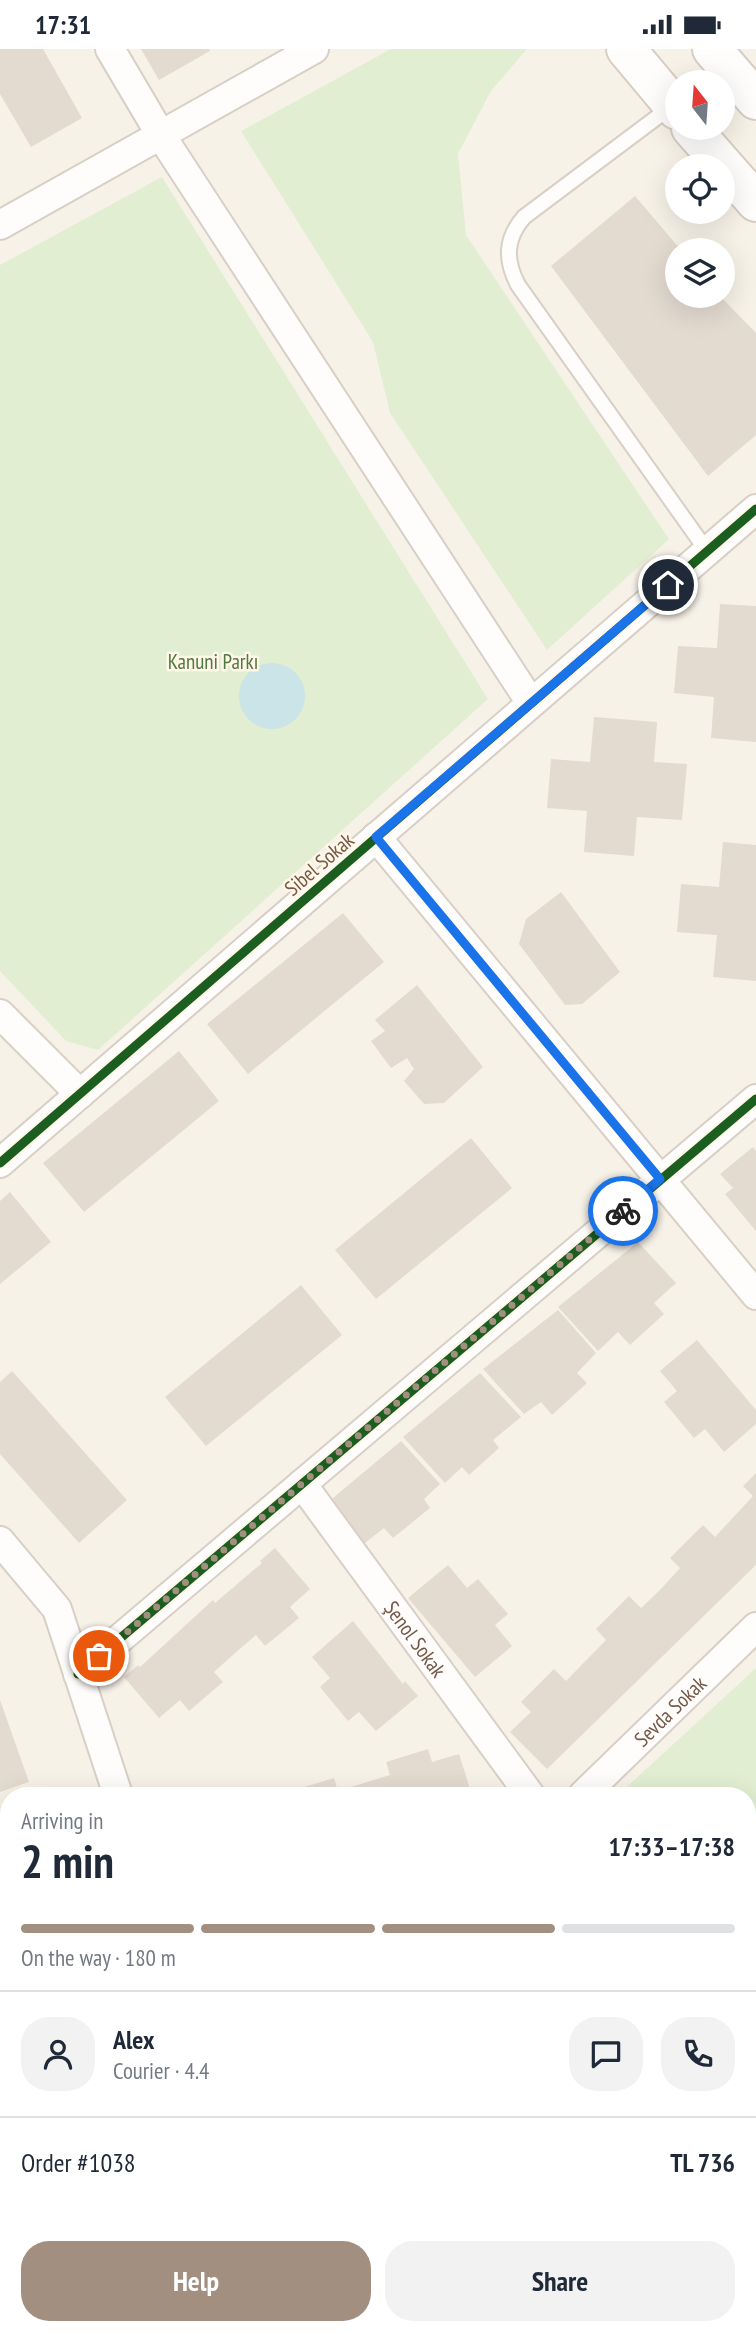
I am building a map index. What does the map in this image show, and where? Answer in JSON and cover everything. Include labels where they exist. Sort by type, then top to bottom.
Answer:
[{"type":"main road","points":[[626,49],[665,96]]},
{"type":"main road","points":[[712,49],[756,100]]},
{"type":"main road","points":[[703,140],[756,202]]},
{"type":"street","points":[[110,49],[162,137],[531,703]]},
{"type":"street","points":[[0,225],[162,137],[274,69],[314,49]]},
{"type":"street","name":"Sibel Sokak","points":[[0,1163],[756,509]]},
{"type":"street","points":[[376,837],[756,1295]]},
{"type":"street","points":[[0,1014],[80,1094]]},
{"type":"street","points":[[78,1674],[756,1099]]},
{"type":"street","name":"Şenol Sokak","points":[[302,1484],[524,1787]]},
{"type":"street","points":[[0,1541],[57,1609],[115,1787]]},
{"type":"street","name":"Sevda Sokak","points":[[591,1787],[756,1627]]},
{"type":"lane","points":[[665,125],[524,217],[512,231],[508,250],[510,270],[518,285],[708,551]]},
{"type":"green space","points":[[391,49],[527,49],[491,91],[458,154],[466,235],[669,539],[547,650],[390,413],[373,342],[241,131]]},
{"type":"green space","name":"Kanuni Parkı","points":[[162,177],[488,699],[98,1050],[66,1041],[0,971],[0,265]]},
{"type":"green space","points":[[756,1668],[756,1787],[627,1787]]},
{"type":"water","points":[[278,663],[296,672],[303,683],[303,709],[296,720],[285,727],[266,729],[248,720],[241,709],[239,690],[248,672],[259,665]]},
{"type":"building","points":[[0,49],[43,49],[82,118],[31,147],[0,94]]},
{"type":"building","points":[[141,49],[209,49],[210,51],[159,80]]},
{"type":"building","points":[[635,196],[671,238],[665,238],[665,308],[732,308],[756,333],[756,435],[708,476],[551,266]]},
{"type":"building","points":[[720,604],[756,606],[756,742],[711,738],[714,697],[674,693],[678,646],[717,648]]},
{"type":"building","points":[[594,717],[657,722],[654,762],[687,764],[682,820],[637,817],[634,856],[584,852],[587,811],[547,808],[551,759],[590,762]]},
{"type":"building","points":[[723,842],[756,845],[756,981],[713,977],[717,935],[677,932],[681,884],[719,887]]},
{"type":"building","points":[[561,892],[620,972],[582,1004],[565,1005],[519,944],[526,919]]},
{"type":"building","points":[[343,913],[384,962],[248,1074],[207,1024]]},
{"type":"building","points":[[417,985],[483,1067],[444,1103],[424,1104],[404,1081],[414,1069],[407,1058],[391,1068],[371,1041],[385,1031],[375,1020]]},
{"type":"building","points":[[179,1051],[219,1101],[84,1212],[43,1163]]},
{"type":"building","points":[[471,1138],[512,1188],[376,1299],[335,1250]]},
{"type":"building","points":[[753,1147],[756,1151],[756,1231],[725,1194],[733,1188],[720,1174]]},
{"type":"building","points":[[10,1192],[51,1242],[0,1284],[0,1201]]},
{"type":"building","points":[[638,1242],[676,1283],[654,1303],[664,1314],[630,1345],[618,1332],[598,1351],[558,1307]]},
{"type":"building","points":[[301,1285],[342,1335],[206,1446],[165,1397]]},
{"type":"building","points":[[558,1310],[596,1353],[577,1373],[587,1383],[552,1415],[541,1402],[524,1414],[483,1369]]},
{"type":"building","points":[[697,1340],[756,1410],[756,1424],[724,1452],[705,1429],[694,1438],[664,1402],[677,1391],[660,1371]]},
{"type":"building","points":[[12,1371],[127,1500],[79,1543],[0,1454],[0,1382]]},
{"type":"building","points":[[480,1373],[521,1417],[493,1440],[499,1448],[469,1475],[462,1467],[445,1483],[403,1437]]},
{"type":"building","points":[[401,1441],[440,1484],[424,1499],[430,1508],[393,1538],[384,1528],[360,1547],[327,1503]]},
{"type":"building","points":[[756,1473],[756,1565],[547,1769],[510,1732],[531,1712],[521,1702],[554,1669],[566,1681],[606,1640],[596,1629],[629,1596],[641,1608],[660,1590],[680,1568],[670,1558],[703,1525],[715,1537],[753,1496],[743,1486]]},
{"type":"building","points":[[275,1548],[310,1589],[290,1607],[299,1618],[265,1646],[256,1635],[214,1672],[223,1682],[189,1711],[180,1700],[159,1718],[124,1677],[138,1665],[140,1667],[213,1600],[215,1603],[262,1563],[260,1561]]},
{"type":"building","points":[[448,1565],[467,1588],[478,1579],[508,1614],[495,1625],[512,1646],[475,1677],[408,1598]]},
{"type":"building","points":[[353,1621],[403,1684],[405,1681],[418,1696],[376,1731],[359,1712],[348,1721],[320,1687],[330,1678],[312,1657]]},
{"type":"building","points":[[0,1700],[29,1782],[14,1787],[0,1787]]},
{"type":"building","points":[[428,1749],[432,1762],[459,1754],[469,1787],[351,1787],[390,1775],[386,1762]]},
{"type":"building","points":[[334,1778],[337,1787],[304,1787]]},
{"type":"cycle path","points":[[0,1163],[756,509]]},
{"type":"cycle path","points":[[78,1674],[756,1099]]},
{"type":"way so far","points":[[99,1656],[623,1211]]},
{"type":"route","points":[[623,1211],[660,1179],[376,837],[668,585]]}]
